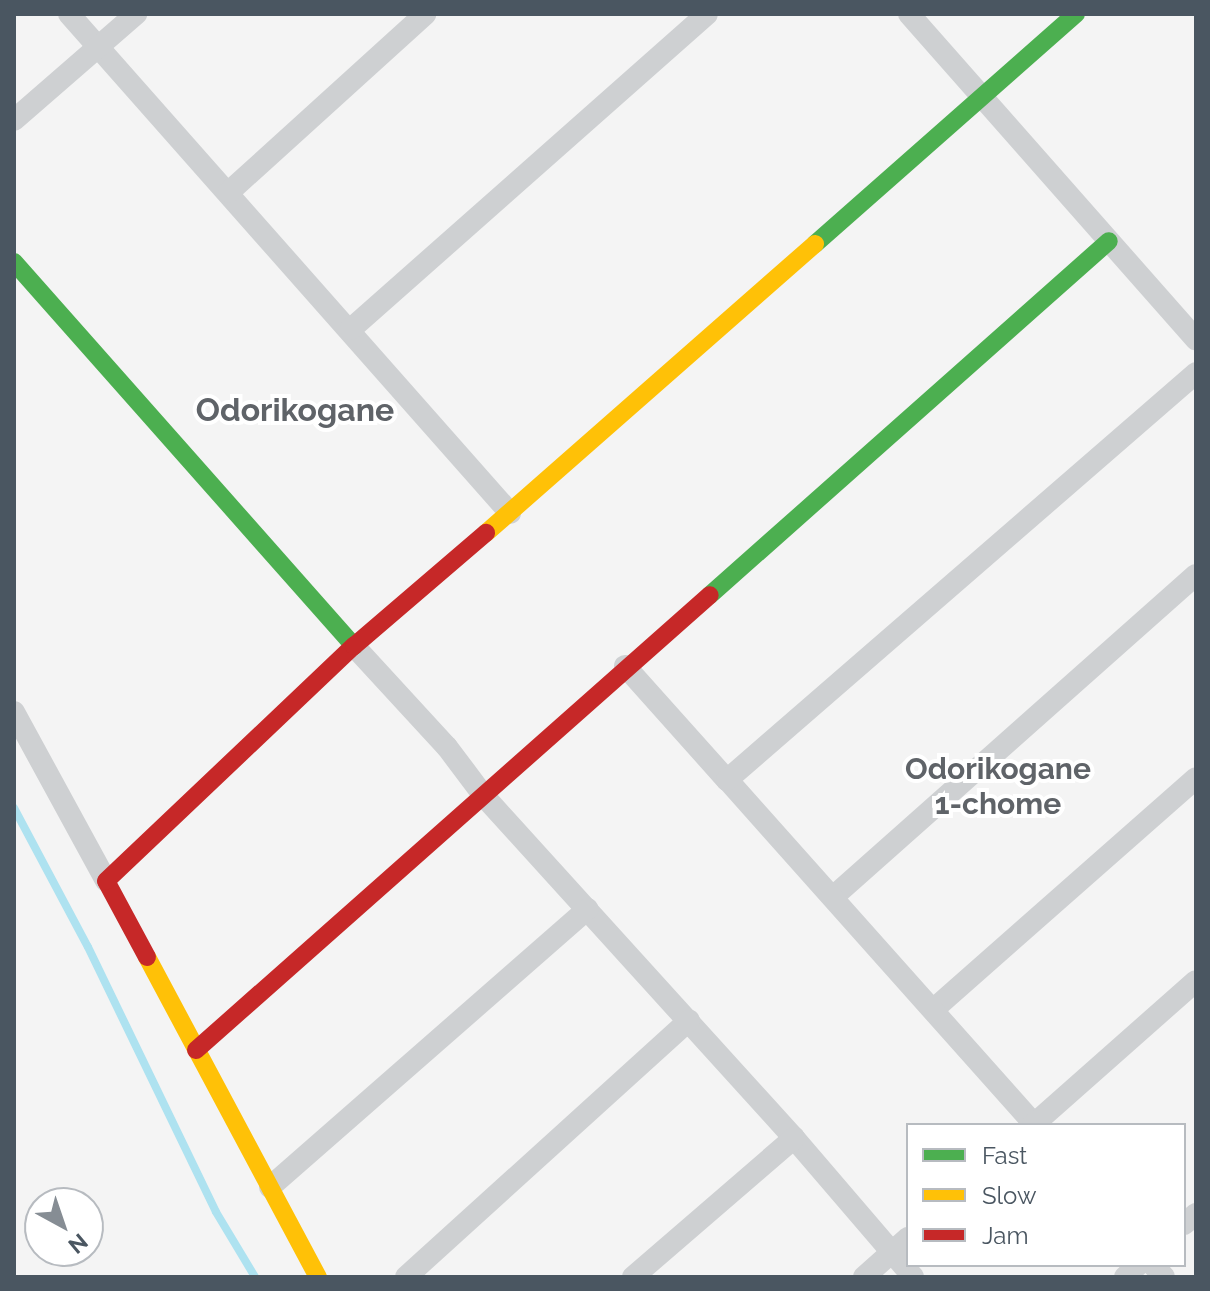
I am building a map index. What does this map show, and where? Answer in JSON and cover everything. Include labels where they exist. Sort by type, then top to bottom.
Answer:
[{"type":"street","points":[[69,14],[351,329],[510,513]]},
{"type":"street","points":[[14,120],[136,14]]},
{"type":"street","points":[[229,192],[425,14]]},
{"type":"street","points":[[351,329],[707,14]]},
{"type":"street","points":[[909,14],[1196,339]]},
{"type":"street","points":[[106,881],[354,646],[983,99],[1076,14]]},
{"type":"street","points":[[196,1050],[625,666],[1109,241]]},
{"type":"street","points":[[14,262],[447,747],[483,795],[794,1138],[900,1246],[864,1277]]},
{"type":"street","points":[[727,780],[1196,373]]},
{"type":"street","points":[[833,897],[1196,575]]},
{"type":"street","points":[[625,666],[934,1009],[1032,1123]]},
{"type":"street","points":[[14,712],[318,1277]]},
{"type":"street","points":[[934,1009],[1196,778]]},
{"type":"street","points":[[270,1187],[587,909]]},
{"type":"street","points":[[1036,1123],[1196,981]]},
{"type":"street","points":[[406,1277],[689,1020]]},
{"type":"street","points":[[633,1277],[794,1138]]},
{"type":"waterway","points":[[14,808],[88,947],[216,1212],[255,1277]]},
{"type":"traffic: fast","points":[[815,244],[1076,14]]},
{"type":"traffic: fast","points":[[710,595],[1109,241]]},
{"type":"traffic: fast","points":[[14,262],[354,646]]},
{"type":"traffic: slow","points":[[486,533],[815,244]]},
{"type":"traffic: slow","points":[[147,957],[318,1277]]},
{"type":"traffic: jam","points":[[147,957],[106,881],[354,646],[486,533]]},
{"type":"traffic: jam","points":[[196,1050],[710,595]]},
{"type":"district","name":"Odorikogane","points":[[295,410]]},
{"type":"district","name":"Odorikogane 1-chome","points":[[998,786]]}]
